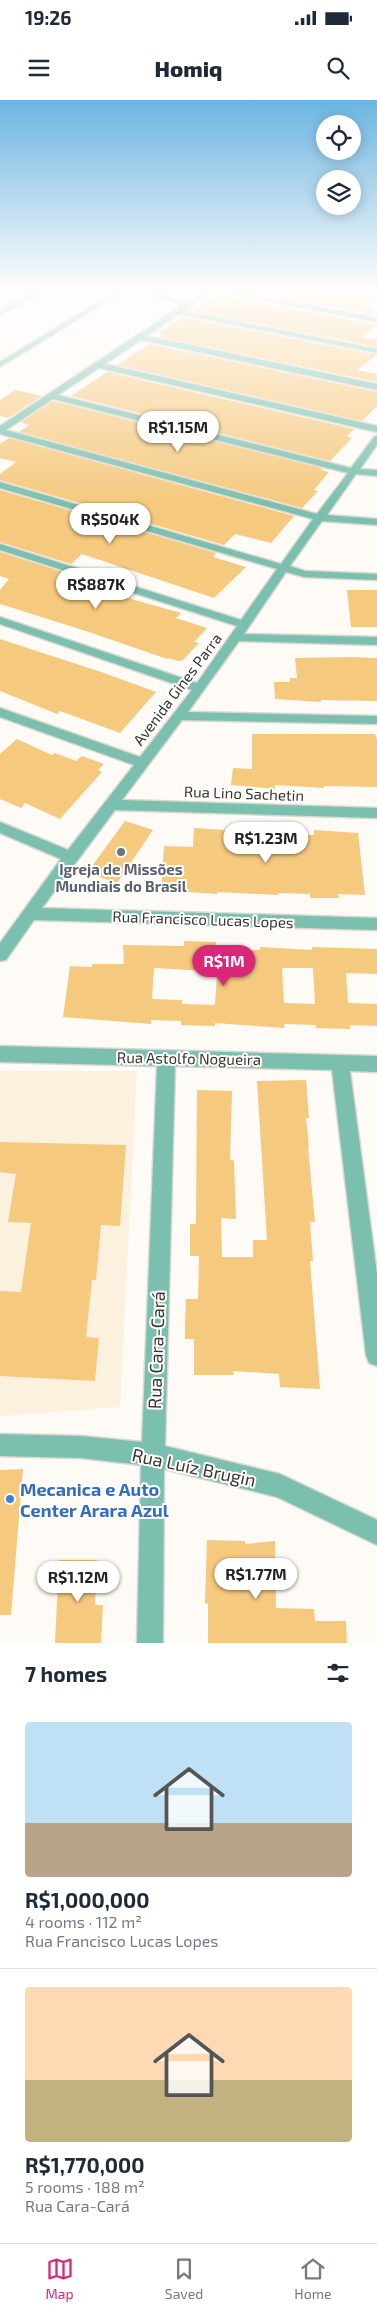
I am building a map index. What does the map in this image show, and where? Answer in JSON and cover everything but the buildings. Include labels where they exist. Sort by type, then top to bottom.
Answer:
[{"type":"street","points":[[0,431],[107,360]]},
{"type":"street","points":[[249,360],[377,387]]},
{"type":"street","points":[[98,366],[377,429]]},
{"type":"street","points":[[52,396],[353,471],[377,473]]},
{"type":"street","points":[[0,431],[320,518],[377,522]]},
{"type":"street","name":"Avenida Gines Parra","points":[[0,955],[71,857],[200,688],[283,568],[377,439]]},
{"type":"street","points":[[0,485],[283,568],[323,576],[377,577]]},
{"type":"street","points":[[0,547],[244,625]]},
{"type":"street","points":[[0,620],[200,688]]},
{"type":"street","points":[[236,637],[377,641]]},
{"type":"street","points":[[0,712],[142,763]]},
{"type":"street","points":[[179,716],[377,720]]},
{"type":"street","name":"Rua Lino Sachetin","points":[[110,805],[377,813]]},
{"type":"street","points":[[0,827],[71,857]]},
{"type":"street","name":"Rua Francisco Lucas Lopes","points":[[30,914],[377,924]]},
{"type":"street","name":"Rua Astolfo Nogueira","points":[[0,1054],[377,1064]]},
{"type":"street","name":"Rua Cara-Cará","points":[[150,1643],[153,1455],[166,1058]]},
{"type":"street","points":[[340,1062],[377,1355]]},
{"type":"street","name":"Rua Luíz Brugin","points":[[0,1445],[81,1446],[153,1455],[280,1486],[377,1533]]},
{"type":"shaded area","points":[[0,1071],[137,1071],[120,1407],[0,1416]]},
{"type":"place","name":"Igreja de Missões Mundiais do Brasil","points":[[121,852]]},
{"type":"place","name":"Mecanica e Auto Center Arara Azul","points":[[10,1499]]}]
